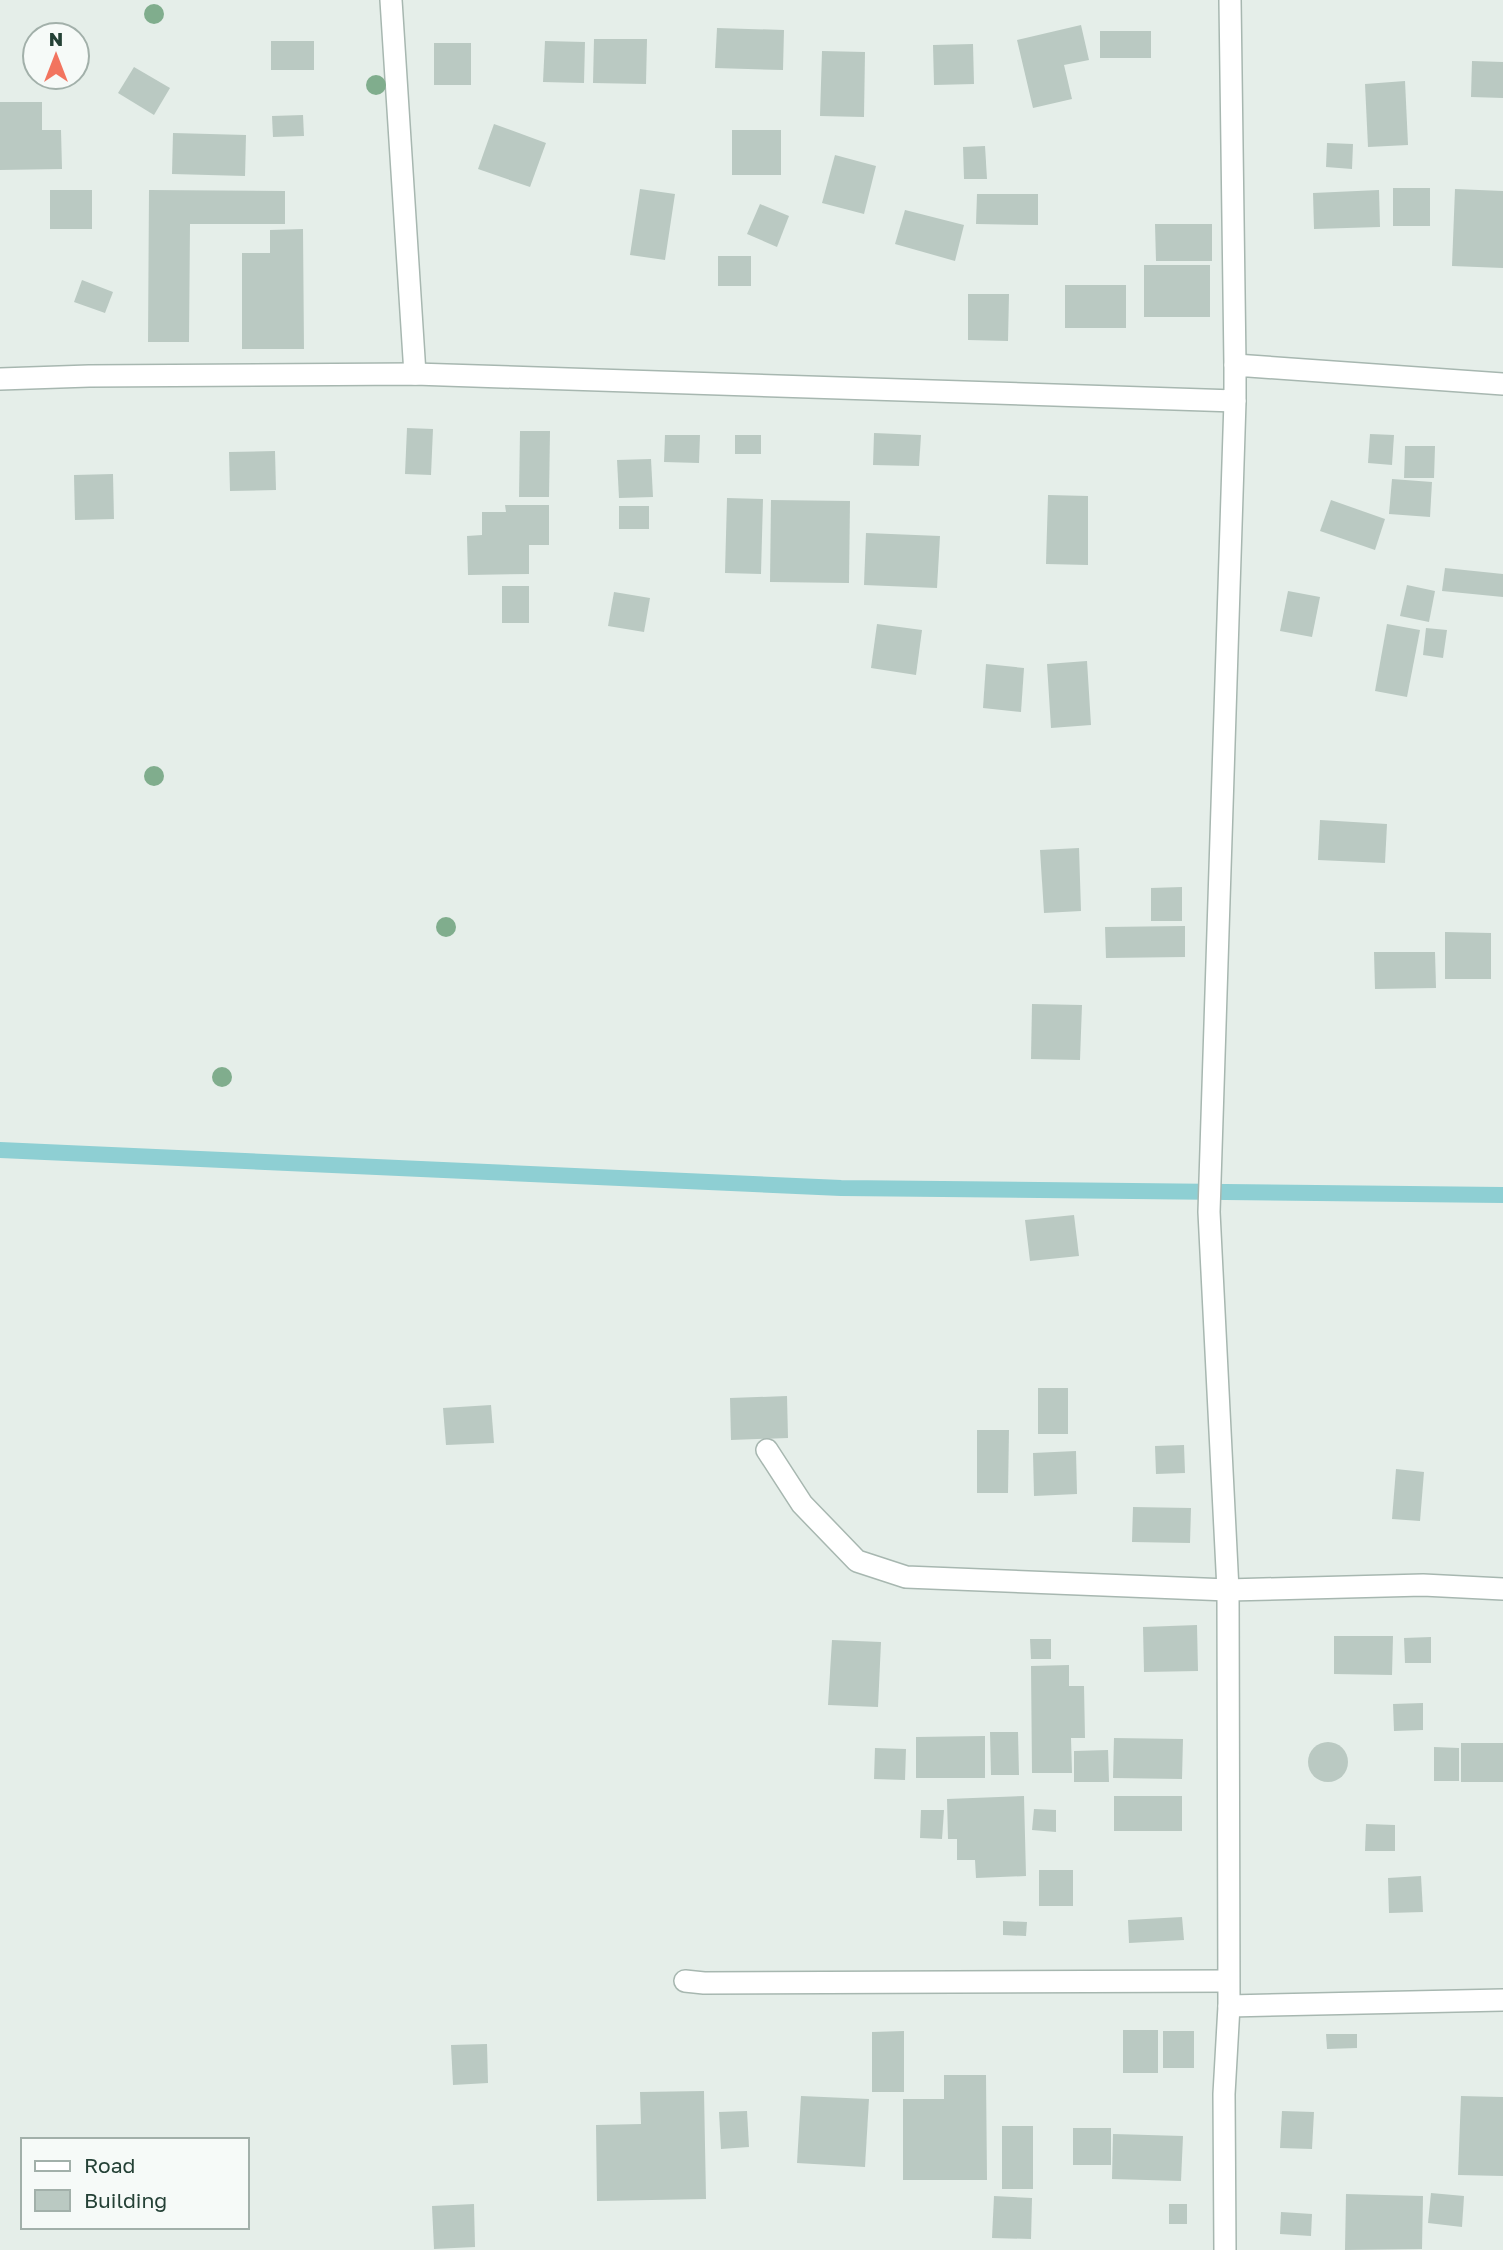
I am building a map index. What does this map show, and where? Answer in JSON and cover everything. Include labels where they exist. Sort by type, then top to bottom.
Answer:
[{"type":"street","points":[[391,0],[415,374]]},
{"type":"street","points":[[1225,2250],[1224,2094],[1229,2006],[1228,1590],[1209,1212],[1235,401],[1230,0]]},
{"type":"street","points":[[1235,365],[1503,384]]},
{"type":"street","points":[[0,379],[415,374],[1235,401]]},
{"type":"street","points":[[767,1450],[802,1504],[856,1561],[906,1577],[1228,1590],[1423,1586],[1503,1589]]},
{"type":"street","points":[[685,1982],[1228,1982]]},
{"type":"street","points":[[1229,2006],[1503,2000]]},
{"type":"building","points":[[1081,25],[1089,60],[1064,65],[1072,99],[1033,108],[1017,40]]},
{"type":"building","points":[[717,28],[784,30],[783,70],[715,68]]},
{"type":"building","points":[[1100,31],[1151,31],[1151,58],[1100,58]]},
{"type":"building","points":[[594,39],[647,39],[646,84],[593,83]]},
{"type":"building","points":[[271,41],[314,41],[314,70],[271,70]]},
{"type":"building","points":[[545,41],[585,42],[584,83],[543,82]]},
{"type":"building","points":[[434,43],[471,43],[471,85],[434,85]]},
{"type":"building","points":[[973,44],[974,84],[934,85],[933,45]]},
{"type":"building","points":[[822,51],[865,52],[864,117],[820,116]]},
{"type":"building","points":[[1472,61],[1503,62],[1503,98],[1471,97]]},
{"type":"building","points":[[134,67],[170,88],[154,115],[118,93]]},
{"type":"building","points":[[1405,81],[1408,145],[1368,147],[1365,84]]},
{"type":"building","points":[[0,102],[42,102],[42,130],[61,130],[62,169],[0,170]]},
{"type":"building","points":[[303,115],[304,136],[273,137],[272,116]]},
{"type":"building","points":[[494,124],[546,143],[530,187],[478,169]]},
{"type":"building","points":[[732,130],[781,130],[781,175],[732,175]]},
{"type":"building","points":[[173,133],[246,135],[245,176],[172,174]]},
{"type":"building","points":[[1327,143],[1353,144],[1352,169],[1326,167]]},
{"type":"building","points":[[985,146],[987,179],[964,179],[963,147]]},
{"type":"building","points":[[835,155],[876,166],[864,214],[822,203]]},
{"type":"building","points":[[1393,188],[1430,188],[1430,226],[1393,226]]},
{"type":"building","points":[[640,189],[675,194],[665,260],[630,255]]},
{"type":"building","points":[[1455,189],[1503,191],[1503,268],[1452,266]]},
{"type":"building","points":[[50,190],[92,190],[92,229],[50,229]]},
{"type":"building","points":[[149,190],[285,191],[285,224],[190,224],[189,342],[148,342]]},
{"type":"building","points":[[1379,190],[1380,227],[1314,229],[1313,193]]},
{"type":"building","points":[[977,194],[1038,194],[1038,225],[976,224]]},
{"type":"building","points":[[760,204],[789,216],[777,247],[747,234]]},
{"type":"building","points":[[905,210],[964,225],[955,261],[895,244]]},
{"type":"building","points":[[1155,224],[1212,224],[1212,261],[1156,261]]},
{"type":"building","points":[[303,229],[304,349],[242,349],[242,253],[270,253],[270,230]]},
{"type":"building","points":[[718,256],[751,256],[751,286],[718,286]]},
{"type":"building","points":[[1144,265],[1210,265],[1210,317],[1144,317]]},
{"type":"building","points":[[82,280],[113,292],[105,313],[74,302]]},
{"type":"building","points":[[1065,285],[1126,285],[1126,328],[1065,328]]},
{"type":"building","points":[[968,294],[1009,294],[1008,341],[968,340]]},
{"type":"building","points":[[407,428],[433,429],[431,475],[405,474]]},
{"type":"building","points":[[520,431],[550,431],[549,497],[519,497]]},
{"type":"building","points":[[874,433],[921,435],[919,466],[873,465]]},
{"type":"building","points":[[1370,434],[1394,435],[1392,465],[1368,463]]},
{"type":"building","points":[[665,435],[700,435],[699,463],[664,462]]},
{"type":"building","points":[[735,435],[761,435],[761,454],[735,454]]},
{"type":"building","points":[[1405,446],[1435,446],[1434,478],[1404,478]]},
{"type":"building","points":[[275,451],[276,490],[230,491],[229,452]]},
{"type":"building","points":[[651,459],[653,497],[619,498],[617,460]]},
{"type":"building","points":[[113,474],[114,519],[75,520],[74,475]]},
{"type":"building","points":[[1392,479],[1432,482],[1430,517],[1389,514]]},
{"type":"building","points":[[1048,495],[1088,496],[1088,565],[1046,564]]},
{"type":"building","points":[[727,498],[763,499],[761,574],[725,573]]},
{"type":"building","points":[[771,500],[850,501],[849,583],[770,582]]},
{"type":"building","points":[[1331,500],[1385,519],[1375,550],[1320,531]]},
{"type":"building","points":[[505,505],[549,505],[549,545],[529,545],[529,574],[468,575],[467,536],[482,535],[482,512],[506,512]]},
{"type":"building","points":[[619,506],[649,506],[649,529],[619,529]]},
{"type":"building","points":[[866,533],[940,536],[937,588],[864,585]]},
{"type":"building","points":[[1445,568],[1503,574],[1503,597],[1442,591]]},
{"type":"building","points":[[1407,585],[1435,591],[1429,622],[1400,616]]},
{"type":"building","points":[[502,586],[529,586],[529,623],[502,623]]},
{"type":"building","points":[[1288,591],[1320,597],[1312,637],[1280,631]]},
{"type":"building","points":[[614,592],[650,598],[644,632],[608,626]]},
{"type":"building","points":[[877,624],[922,630],[916,675],[871,668]]},
{"type":"building","points":[[1387,624],[1420,630],[1407,697],[1375,691]]},
{"type":"building","points":[[1426,628],[1447,630],[1443,658],[1423,655]]},
{"type":"building","points":[[1087,661],[1091,725],[1051,728],[1047,664]]},
{"type":"building","points":[[986,664],[1024,668],[1021,712],[983,708]]},
{"type":"building","points":[[1320,820],[1387,824],[1385,863],[1318,860]]},
{"type":"building","points":[[1079,848],[1081,911],[1044,913],[1040,850]]},
{"type":"building","points":[[1182,887],[1182,921],[1151,921],[1151,888]]},
{"type":"building","points":[[1185,926],[1185,957],[1106,958],[1105,927]]},
{"type":"building","points":[[1445,932],[1491,933],[1491,979],[1445,979]]},
{"type":"building","points":[[1374,952],[1435,952],[1436,988],[1375,989]]},
{"type":"building","points":[[1032,1004],[1082,1005],[1080,1060],[1031,1059]]},
{"type":"building","points":[[1074,1215],[1079,1256],[1030,1261],[1025,1220]]},
{"type":"building","points":[[1038,1388],[1068,1388],[1068,1434],[1038,1434]]},
{"type":"building","points":[[787,1396],[788,1438],[731,1440],[730,1398]]},
{"type":"building","points":[[491,1405],[494,1443],[446,1445],[443,1408]]},
{"type":"building","points":[[977,1430],[1009,1430],[1008,1493],[977,1493]]},
{"type":"building","points":[[1184,1445],[1185,1473],[1156,1474],[1155,1446]]},
{"type":"building","points":[[1076,1451],[1077,1494],[1034,1496],[1033,1453]]},
{"type":"building","points":[[1396,1469],[1424,1472],[1420,1521],[1392,1519]]},
{"type":"building","points":[[1133,1507],[1191,1508],[1190,1543],[1132,1542]]},
{"type":"building","points":[[1197,1625],[1198,1671],[1144,1672],[1143,1627]]},
{"type":"building","points":[[1334,1636],[1393,1636],[1392,1675],[1334,1674]]},
{"type":"building","points":[[1431,1637],[1431,1663],[1405,1663],[1404,1638]]},
{"type":"building","points":[[1030,1639],[1051,1639],[1051,1659],[1031,1659]]},
{"type":"building","points":[[832,1640],[881,1642],[878,1707],[828,1705]]},
{"type":"building","points":[[1069,1665],[1069,1686],[1084,1686],[1085,1738],[1071,1738],[1072,1773],[1032,1773],[1031,1666]]},
{"type":"building","points":[[1423,1703],[1423,1730],[1394,1731],[1393,1704]]},
{"type":"building","points":[[990,1732],[1018,1732],[1019,1775],[991,1775]]},
{"type":"building","points":[[985,1736],[985,1778],[916,1778],[916,1737]]},
{"type":"building","points":[[1114,1738],[1183,1739],[1182,1779],[1113,1778]]},
{"type":"building","points":[[1328,1742],[1336,1743],[1342,1748],[1347,1754],[1347,1770],[1342,1776],[1336,1781],[1328,1782],[1320,1781],[1314,1776],[1309,1770],[1308,1762],[1309,1754],[1314,1748],[1320,1743]]},
{"type":"building","points":[[1461,1743],[1503,1743],[1503,1782],[1461,1782]]},
{"type":"building","points":[[1434,1747],[1459,1748],[1459,1781],[1434,1781]]},
{"type":"building","points":[[875,1748],[906,1749],[905,1780],[874,1779]]},
{"type":"building","points":[[1108,1750],[1109,1782],[1074,1782],[1074,1751]]},
{"type":"building","points":[[1024,1796],[1026,1876],[976,1878],[975,1860],[957,1860],[957,1839],[948,1839],[947,1799]]},
{"type":"building","points":[[1114,1796],[1182,1796],[1182,1831],[1114,1831]]},
{"type":"building","points":[[1034,1809],[1056,1810],[1056,1832],[1032,1830]]},
{"type":"building","points":[[921,1810],[944,1810],[942,1839],[920,1838]]},
{"type":"building","points":[[1366,1824],[1395,1825],[1395,1851],[1365,1851]]},
{"type":"building","points":[[1039,1870],[1073,1870],[1073,1906],[1039,1906]]},
{"type":"building","points":[[1421,1876],[1423,1912],[1389,1913],[1388,1878]]},
{"type":"building","points":[[1182,1917],[1184,1940],[1129,1943],[1128,1920]]},
{"type":"building","points":[[1003,1921],[1027,1922],[1026,1936],[1003,1935]]},
{"type":"building","points":[[1123,2030],[1158,2030],[1158,2073],[1123,2073]]},
{"type":"building","points":[[904,2031],[904,2092],[872,2092],[872,2032]]},
{"type":"building","points":[[1163,2031],[1194,2031],[1194,2068],[1163,2068]]},
{"type":"building","points":[[1326,2034],[1357,2034],[1357,2048],[1327,2049]]},
{"type":"building","points":[[487,2044],[488,2083],[453,2085],[451,2045]]},
{"type":"building","points":[[944,2075],[986,2075],[987,2180],[903,2180],[903,2099],[944,2099]]},
{"type":"building","points":[[704,2091],[706,2199],[597,2201],[596,2125],[641,2124],[640,2092]]},
{"type":"building","points":[[801,2096],[869,2099],[865,2167],[797,2163]]},
{"type":"building","points":[[1461,2096],[1503,2097],[1503,2176],[1458,2175]]},
{"type":"building","points":[[747,2111],[749,2147],[721,2149],[719,2112]]},
{"type":"building","points":[[1282,2111],[1314,2112],[1312,2149],[1280,2148]]},
{"type":"building","points":[[1002,2126],[1033,2126],[1033,2189],[1002,2189]]},
{"type":"building","points":[[1073,2128],[1111,2128],[1111,2165],[1073,2165]]},
{"type":"building","points":[[1113,2134],[1183,2136],[1181,2181],[1112,2179]]},
{"type":"building","points":[[1431,2193],[1464,2196],[1462,2227],[1428,2223]]},
{"type":"building","points":[[1346,2194],[1423,2196],[1422,2249],[1345,2250]]},
{"type":"building","points":[[994,2196],[1032,2198],[1031,2239],[992,2238]]},
{"type":"building","points":[[474,2204],[475,2247],[434,2249],[432,2206]]},
{"type":"building","points":[[1169,2204],[1187,2204],[1187,2224],[1169,2224]]},
{"type":"building","points":[[1281,2212],[1312,2214],[1311,2236],[1280,2234]]},
{"type":"waterway","points":[[0,1150],[841,1188],[1503,1195]]}]
